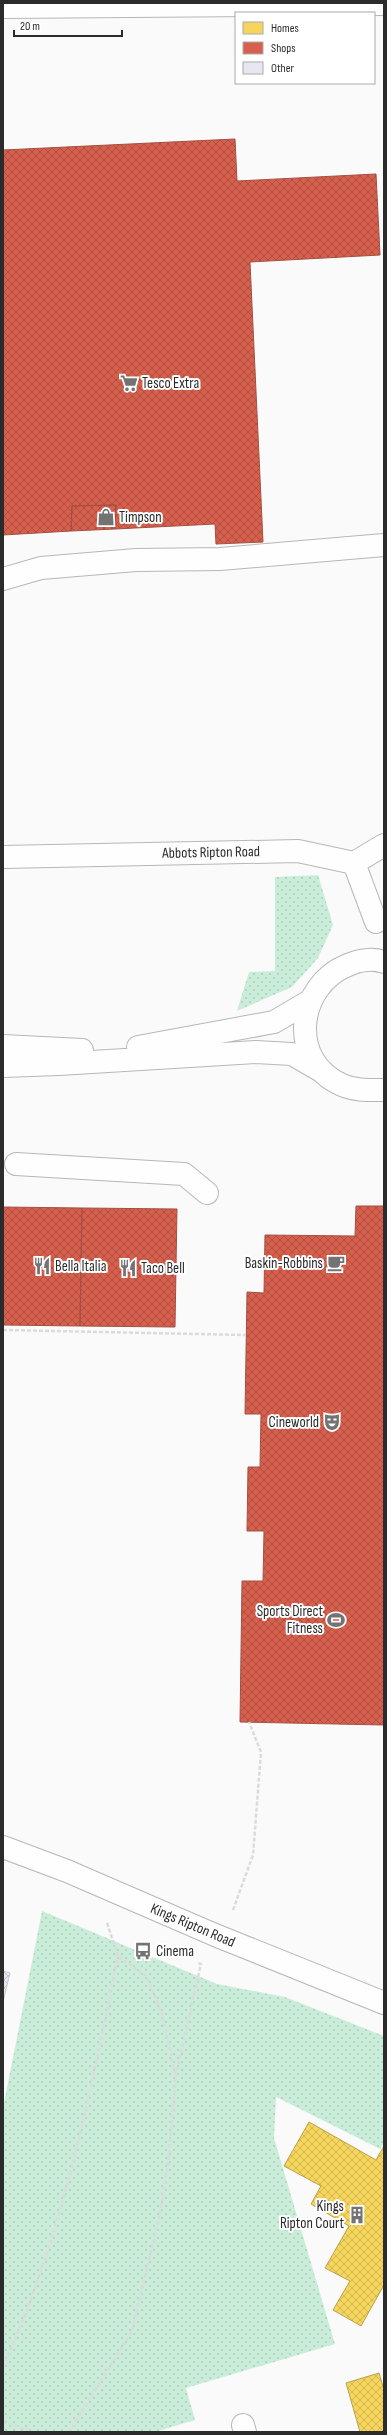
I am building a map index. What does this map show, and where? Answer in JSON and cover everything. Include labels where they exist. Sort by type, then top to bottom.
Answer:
[{"type":"main road","points":[[3,6],[384,4]]},
{"type":"main road","points":[[3,579],[41,568],[136,560],[220,559],[384,545]]},
{"type":"main road","points":[[376,922],[354,863],[384,846]]},
{"type":"main road","name":"Abbots Ripton Road","points":[[3,857],[298,851],[354,863]]},
{"type":"main road","points":[[323,1072],[312,1056],[306,1039],[304,1021],[308,1002],[325,977],[335,969],[356,961],[384,962]]},
{"type":"main road","points":[[3,1046],[68,1050],[141,1047],[274,1022],[308,1002]]},
{"type":"main road","points":[[3,1066],[256,1052],[292,1054],[341,1084],[362,1091],[384,1090]]},
{"type":"main road","points":[[16,1164],[184,1174],[207,1193]]},
{"type":"main road","name":"Kings Ripton Road","points":[[3,1848],[67,1871],[215,1935],[384,2003]]},
{"type":"path","points":[[3,1330],[246,1335]]},
{"type":"path","points":[[232,1915],[253,1855],[260,1752],[249,1722]]},
{"type":"path","points":[[3,2367],[26,2316],[66,2185],[104,2026],[118,1956],[107,1921],[114,1924]]},
{"type":"path","points":[[118,1956],[147,1977],[162,2014],[176,2075]]},
{"type":"path","points":[[69,2432],[132,2331],[159,2218],[168,2165],[176,2075],[201,1964],[194,1961]]},
{"type":"path","points":[[3,2422],[34,2432]]},
{"type":"green space","points":[[318,875],[333,925],[318,958],[292,987],[237,1011],[249,972],[275,971],[275,877]]},
{"type":"green space","points":[[42,1911],[217,1984],[285,1997],[384,2036],[384,2142],[380,2149],[276,2097],[274,2138],[335,2344],[186,2388],[195,2420],[155,2432],[3,2432],[3,2108]]},
{"type":"building: Homes","name":"Kings Ripton Court","points":[[309,2122],[376,2160],[384,2146],[384,2285],[361,2326],[333,2310],[350,2281],[325,2268],[349,2226],[311,2204],[321,2186],[284,2166]]},
{"type":"building: Homes","points":[[379,2373],[384,2390],[384,2432],[360,2432],[346,2383]]},
{"type":"building: Shops","name":"Tesco Extra","points":[[235,139],[237,181],[376,174],[380,255],[250,262],[263,542],[216,544],[215,524],[115,529],[116,505],[72,506],[71,531],[3,535],[3,150]]},
{"type":"building: Shops","points":[[116,505],[115,529],[71,531],[72,506]]},
{"type":"building: Shops","points":[[356,1206],[384,1206],[384,1725],[240,1722],[242,1581],[263,1581],[264,1531],[247,1531],[248,1467],[260,1467],[261,1414],[245,1414],[247,1292],[264,1293],[265,1235],[355,1236]]},
{"type":"building: Shops","name":"Bella Italia","points":[[3,1207],[82,1208],[80,1326],[3,1325]]},
{"type":"building: Shops","name":"Taco Bell","points":[[82,1208],[177,1209],[175,1327],[80,1326]]},
{"type":"building: Other","points":[[3,1971],[10,1973],[3,2002]]},
{"type":"place","name":"Tesco Extra","points":[[129,383]]},
{"type":"place","name":"Timpson","points":[[106,517]]},
{"type":"place","name":"Baskin-Robbins","points":[[336,1263]]},
{"type":"place","name":"Bella Italia","points":[[42,1266]]},
{"type":"place","name":"Taco Bell","points":[[128,1268]]},
{"type":"place","name":"Cineworld","points":[[332,1422]]},
{"type":"place","name":"Sports Direct Fitness","points":[[336,1620]]},
{"type":"place","name":"Cinema","points":[[143,1951]]},
{"type":"place","name":"Kings Ripton Court","points":[[357,2215]]}]
